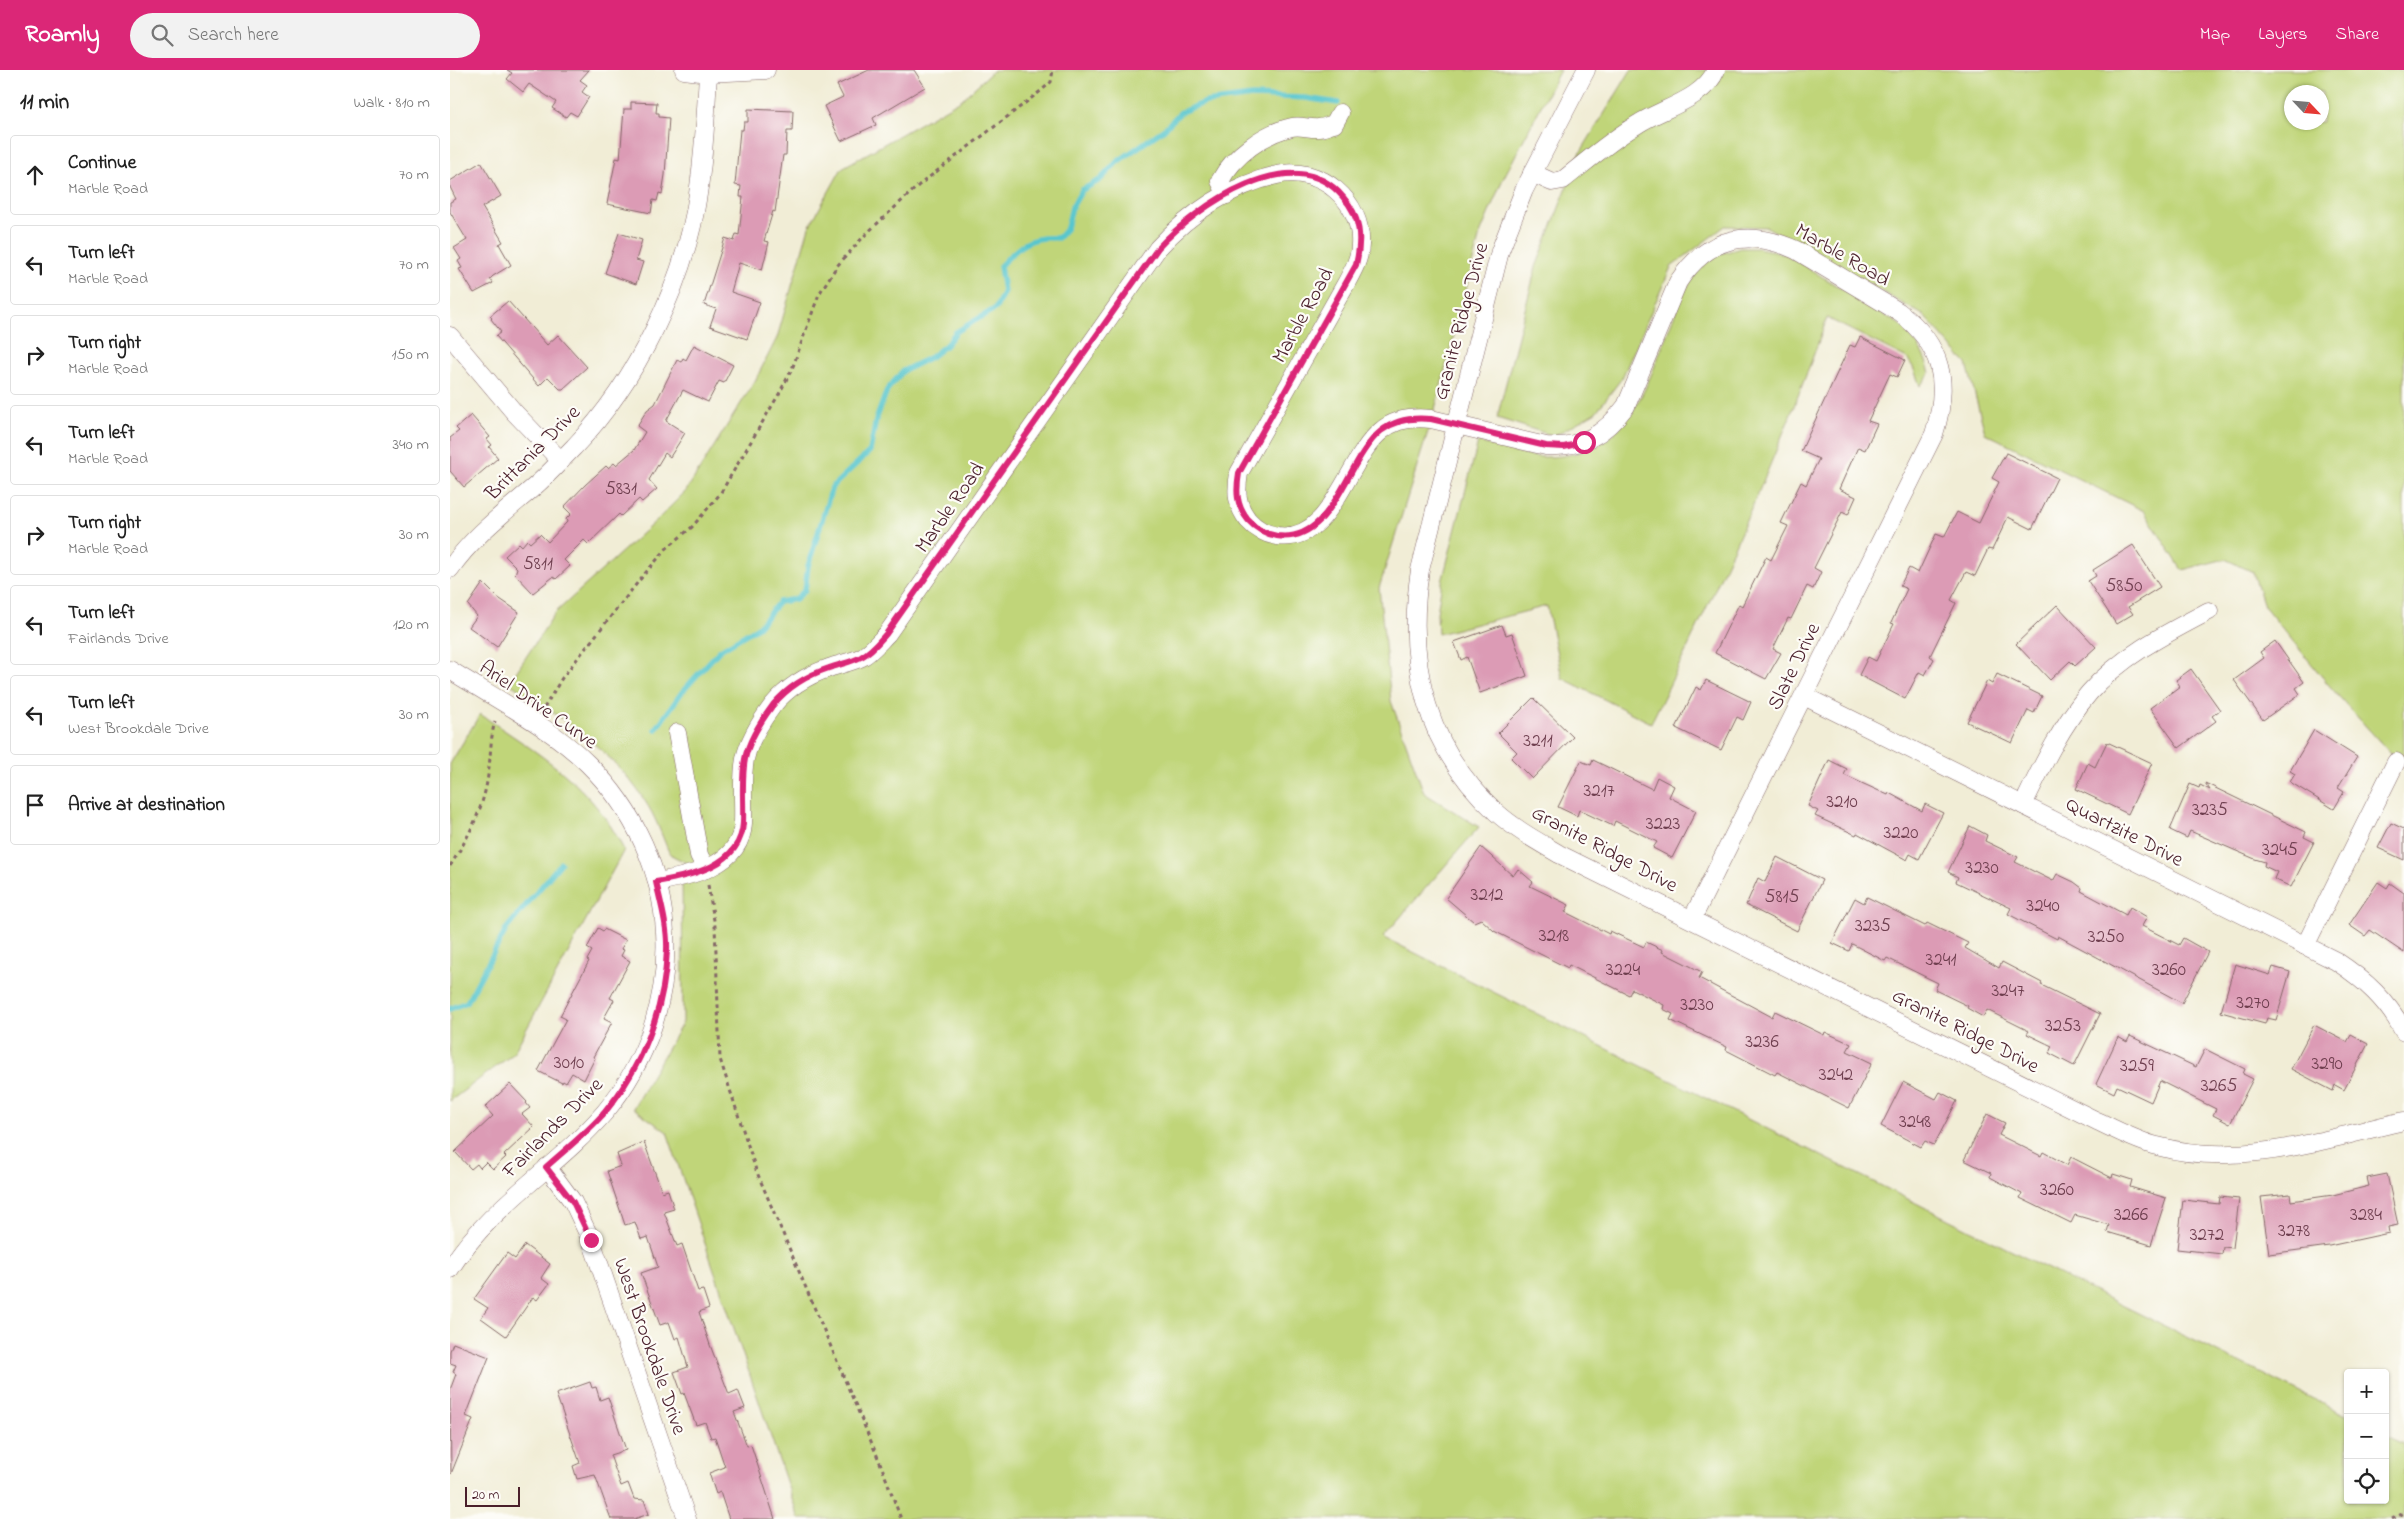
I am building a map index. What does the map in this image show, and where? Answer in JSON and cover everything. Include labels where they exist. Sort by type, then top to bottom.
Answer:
[{"type":"street","points":[[684,70],[708,73],[766,70]]},
{"type":"street","name":"Granite Ridge Drive","points":[[1586,70],[1532,173],[1510,220],[1500,251],[1420,570],[1416,601],[1415,634],[1418,672],[1427,706],[1439,735],[1455,765],[1477,793],[1518,829],[1559,854],[2097,1121],[2157,1146],[2217,1154],[2251,1153],[2285,1148],[2404,1121]]},
{"type":"street","points":[[1532,173],[1552,182],[1563,180],[1638,124],[1689,97],[1711,82],[1716,70]]},
{"type":"street","name":"Brittania Drive","points":[[450,568],[483,530],[537,485],[561,461],[594,424],[638,360],[670,294],[691,227],[698,196],[708,73]]},
{"type":"street","points":[[1227,195],[1220,181],[1226,168],[1246,150],[1274,133],[1293,126],[1320,128],[1334,124],[1340,114]]},
{"type":"street","name":"Marble Road","points":[[656,882],[706,869],[721,861],[732,852],[743,826],[742,780],[745,757],[761,722],[774,704],[789,689],[808,677],[862,657],[886,634],[1158,248],[1174,230],[1191,216],[1227,195],[1260,180],[1278,174],[1296,173],[1312,176],[1328,183],[1352,206],[1359,225],[1360,246],[1356,265],[1239,473],[1237,488],[1239,504],[1254,526],[1268,534],[1284,537],[1298,535],[1314,527],[1327,512],[1369,444],[1381,431],[1397,421],[1416,418],[1456,424],[1546,446],[1564,447],[1584,442],[1600,434],[1615,422],[1626,406],[1672,296],[1690,265],[1706,250],[1724,242],[1740,238],[1761,238],[1796,250],[1913,323],[1934,351],[1940,368],[1942,398],[1934,434]]},
{"type":"street","points":[[450,336],[514,412],[561,461]]},
{"type":"street","name":"Slate Drive","points":[[1692,919],[1934,434]]},
{"type":"street","points":[[2023,805],[2054,745],[2073,714],[2091,692],[2130,656],[2163,635],[2209,611]]},
{"type":"street","name":"Ariel Drive Curve","points":[[450,670],[555,737],[586,762],[610,787],[630,814],[645,844],[656,882]]},
{"type":"street","name":"Quartzite Drive","points":[[1804,696],[2336,961],[2358,975],[2376,992],[2404,1032]]},
{"type":"street","points":[[676,733],[699,854],[706,869]]},
{"type":"street","points":[[2305,946],[2396,762]]},
{"type":"street","name":"Fairlands Drive","points":[[450,1269],[486,1223],[604,1112],[625,1084],[642,1054],[655,1020],[664,983],[667,949],[664,917],[656,882]]},
{"type":"street","name":"West Brookdale Drive","points":[[546,1167],[573,1202],[591,1240],[687,1519]]},
{"type":"path","points":[[543,709],[562,678],[642,577],[666,548],[692,527],[720,494],[792,369],[819,294],[837,266],[867,233],[920,185],[1051,82],[1053,70]]},
{"type":"path","points":[[450,866],[468,838],[481,804],[488,775],[490,740],[495,721]]},
{"type":"path","points":[[706,869],[715,926],[720,1059],[756,1170],[881,1465],[901,1519]]},
{"type":"path","points":[[2392,1519],[2404,1513]]},
{"type":"green space","points":[[994,70],[1560,70],[1502,181],[1480,234],[1435,409],[1379,588],[1391,701],[1424,793],[1479,827],[1383,937],[2038,1264],[2344,1414],[2344,1504],[2389,1504],[2389,1437],[2404,1444],[2404,1519],[799,1519],[667,1132],[633,1108],[683,1022],[682,864],[687,863],[673,856],[668,850],[649,807],[632,782],[617,765],[565,721],[509,683],[555,613],[686,491],[755,381],[777,338],[809,227],[842,168],[961,100]]},
{"type":"green space","points":[[1631,70],[2404,70],[2404,763],[2391,754],[2333,690],[2264,606],[2253,572],[2225,559],[2182,570],[2144,511],[1985,433],[1967,364],[1923,315],[1767,227],[1725,226],[1671,267],[1622,378],[1596,412],[1554,436],[1497,418],[1536,267],[1580,153]]},
{"type":"green space","points":[[1740,248],[1759,248],[1785,254],[1899,324],[1918,346],[1930,373],[1920,386],[1913,367],[1907,358],[1827,318],[1788,421],[1745,523],[1651,723],[1562,678],[1547,606],[1438,634],[1437,613],[1442,582],[1478,442],[1520,454],[1544,457],[1574,454],[1597,445],[1616,431],[1631,413],[1644,392],[1680,301],[1694,277],[1715,257]]},
{"type":"green space","points":[[480,714],[543,757],[580,789],[611,827],[624,850],[513,1054],[450,1101],[450,764]]},
{"type":"building","points":[[507,70],[589,70],[580,80],[587,85],[582,92],[589,97],[577,116],[570,112],[566,117],[552,108],[556,102],[529,84],[523,92],[507,79],[512,73]]},
{"type":"building","points":[[869,70],[914,70],[925,87],[873,118],[876,125],[841,141],[824,106],[843,97],[837,85]]},
{"type":"building","points":[[631,102],[657,103],[656,113],[659,113],[659,117],[669,118],[662,194],[659,193],[657,201],[653,200],[651,213],[607,204],[616,158],[620,159],[624,109],[631,109]]},
{"type":"building","points":[[748,109],[793,111],[792,131],[787,131],[786,155],[783,155],[775,212],[773,211],[764,241],[769,242],[762,270],[739,263],[731,292],[760,302],[747,339],[710,326],[716,309],[704,305],[725,238],[734,241],[736,234],[739,235],[743,197],[740,197],[741,186],[735,185],[740,130],[743,130],[744,122],[748,122]]},
{"type":"building","points":[[481,162],[501,196],[482,207],[503,242],[499,244],[511,265],[490,279],[493,283],[474,293],[459,269],[462,268],[458,261],[461,259],[454,248],[467,240],[450,212],[450,202],[456,199],[450,187],[450,181]]},
{"type":"building","points":[[619,233],[642,240],[636,260],[643,262],[636,284],[605,273]]},
{"type":"building","points":[[508,301],[547,345],[558,335],[587,367],[563,389],[560,389],[548,377],[539,386],[496,336],[501,332],[490,316]]},
{"type":"building","points":[[1860,337],[1905,360],[1897,377],[1890,374],[1868,421],[1877,424],[1865,450],[1858,447],[1839,489],[1856,497],[1848,515],[1842,512],[1814,568],[1821,572],[1813,589],[1807,586],[1791,619],[1788,618],[1773,649],[1781,653],[1766,679],[1715,653],[1739,604],[1742,606],[1766,557],[1771,560],[1788,526],[1781,523],[1801,482],[1806,485],[1819,459],[1801,451],[1850,345],[1855,347]]},
{"type":"building","points":[[694,345],[733,365],[724,383],[719,381],[708,402],[683,390],[666,421],[685,433],[670,457],[665,453],[649,480],[657,489],[642,502],[639,499],[621,516],[619,514],[588,544],[584,540],[564,560],[570,566],[556,579],[553,577],[533,593],[515,574],[517,568],[505,556],[519,543],[522,546],[527,540],[530,543],[540,534],[548,542],[567,522],[566,519],[571,514],[564,507],[606,466],[608,468],[614,463],[616,465],[634,450],[645,432],[637,426],[647,410],[655,404],[677,360],[681,362],[683,358],[686,360]]},
{"type":"building","points":[[471,415],[490,437],[487,439],[492,445],[489,447],[498,458],[464,487],[450,471],[450,438],[459,431],[456,428]]},
{"type":"building","points":[[2006,453],[2057,478],[2032,529],[2008,517],[1992,550],[1988,549],[1975,576],[1966,572],[1951,600],[1956,603],[1930,656],[1934,659],[1925,675],[1919,672],[1905,699],[1859,675],[1868,657],[1876,661],[1894,624],[1891,623],[1907,589],[1900,586],[1909,568],[1918,573],[1936,534],[1944,537],[1957,512],[1979,523],[1999,482],[1992,478]]},
{"type":"building","points":[[2133,545],[2160,587],[2128,607],[2133,614],[2116,624],[2088,581],[2096,576],[2093,570]]},
{"type":"building","points":[[483,583],[497,597],[519,612],[497,647],[469,627],[477,616],[468,605]]},
{"type":"building","points":[[2057,605],[2096,647],[2075,666],[2070,661],[2050,680],[2016,644]]},
{"type":"building","points":[[1502,625],[1506,635],[1512,633],[1527,676],[1480,693],[1467,657],[1461,660],[1454,642]]},
{"type":"building","points":[[2275,641],[2304,682],[2296,688],[2300,694],[2263,720],[2234,680],[2264,658],[2260,652]]},
{"type":"building","points":[[2191,669],[2220,710],[2212,716],[2216,721],[2179,748],[2150,708],[2180,686],[2176,680]]},
{"type":"building","points":[[1997,674],[2042,696],[2034,713],[2028,710],[2012,743],[1967,722],[1987,681],[1992,684]]},
{"type":"building","points":[[1706,680],[1751,702],[1743,720],[1737,717],[1721,750],[1676,728],[1696,687],[1701,690]]},
{"type":"building","points":[[1533,698],[1573,737],[1532,779],[1511,758],[1517,752],[1498,733]]},
{"type":"building","points":[[2314,730],[2357,757],[2338,788],[2344,792],[2334,809],[2290,782],[2295,774],[2290,771]]},
{"type":"building","points":[[2107,742],[2152,763],[2128,814],[2076,789],[2088,763],[2095,767]]},
{"type":"building","points":[[1593,760],[1652,789],[1657,777],[1674,786],[1669,797],[1696,811],[1672,858],[1653,848],[1657,842],[1615,821],[1613,826],[1579,810],[1577,816],[1558,807],[1581,761],[1591,765]]},
{"type":"building","points":[[1829,760],[1847,769],[1844,775],[1888,795],[1889,793],[1922,811],[1925,804],[1943,813],[1919,859],[1910,854],[1907,860],[1857,833],[1856,835],[1815,816],[1818,811],[1808,806]]},
{"type":"building","points":[[2205,783],[2306,832],[2304,837],[2314,842],[2291,887],[2274,879],[2277,872],[2264,866],[2265,862],[2190,831],[2187,838],[2170,830],[2190,784],[2199,788],[2200,785],[2210,790]]},
{"type":"building","points":[[2391,823],[2404,829],[2404,860],[2378,848]]},
{"type":"building","points":[[1970,826],[1987,835],[1985,841],[2018,857],[2015,862],[2053,881],[2057,874],[2074,882],[2082,888],[2081,891],[2126,915],[2130,907],[2147,917],[2142,926],[2179,945],[2183,938],[2208,952],[2182,1003],[2058,936],[2057,939],[2008,914],[2011,908],[1956,882],[1958,877],[1948,872]]},
{"type":"building","points":[[1481,847],[1513,876],[1518,869],[1533,882],[1530,886],[1569,905],[1565,912],[1609,934],[1610,931],[1644,947],[1646,942],[1663,950],[1662,952],[1702,972],[1699,978],[1772,1017],[1775,1011],[1824,1035],[1825,1032],[1851,1044],[1847,1051],[1872,1063],[1849,1108],[1777,1072],[1775,1075],[1726,1050],[1727,1047],[1670,1020],[1673,1014],[1663,1009],[1664,1005],[1632,989],[1629,995],[1569,965],[1568,968],[1494,931],[1481,919],[1474,922],[1446,898]]},
{"type":"building","points":[[1777,857],[1822,880],[1797,931],[1746,905],[1758,878],[1765,882]]},
{"type":"building","points":[[2378,882],[2387,888],[2390,883],[2404,893],[2404,953],[2370,930],[2365,936],[2349,925]]},
{"type":"building","points":[[1867,897],[1925,926],[1927,923],[1968,943],[1965,948],[1999,968],[2002,962],[2042,983],[2041,985],[2100,1014],[2074,1066],[2049,1053],[2052,1046],[2027,1034],[2029,1031],[1987,1010],[1983,1017],[1967,1008],[1968,1006],[1935,990],[1938,983],[1887,958],[1885,961],[1852,944],[1849,951],[1832,943],[1855,898],[1864,903]]},
{"type":"building","points":[[598,928],[626,940],[621,949],[624,950],[621,956],[630,961],[610,998],[614,1000],[604,1018],[612,1022],[593,1057],[595,1058],[584,1080],[572,1073],[566,1083],[563,1081],[562,1083],[538,1071],[566,1019],[560,1016],[589,961],[587,960],[592,951],[587,948]]},
{"type":"building","points":[[2235,964],[2270,975],[2273,967],[2290,972],[2276,1020],[2267,1018],[2265,1024],[2221,1012]]},
{"type":"building","points":[[2314,1025],[2347,1042],[2351,1035],[2368,1044],[2344,1090],[2335,1085],[2333,1091],[2291,1069]]},
{"type":"building","points":[[2130,1036],[2196,1067],[2205,1049],[2245,1069],[2243,1074],[2253,1079],[2230,1124],[2213,1115],[2216,1109],[2160,1081],[2151,1102],[2117,1086],[2114,1093],[2096,1084],[2118,1037],[2127,1042]]},
{"type":"building","points":[[1903,1082],[1936,1099],[1940,1092],[1957,1101],[1934,1145],[1925,1141],[1921,1147],[1881,1126]]},
{"type":"building","points":[[510,1084],[527,1102],[530,1108],[522,1114],[534,1127],[504,1155],[506,1157],[493,1169],[486,1162],[480,1168],[477,1164],[471,1169],[455,1152],[493,1116],[485,1107]]},
{"type":"building","points":[[1987,1114],[2005,1123],[1999,1135],[2041,1156],[2043,1152],[2067,1165],[2071,1157],[2112,1178],[2113,1174],[2132,1180],[2130,1187],[2166,1198],[2151,1245],[2107,1232],[2109,1225],[2075,1215],[2071,1223],[2020,1198],[2022,1194],[1990,1177],[1991,1173],[1964,1160]]},
{"type":"building","points":[[644,1142],[662,1192],[668,1190],[674,1209],[664,1212],[677,1246],[682,1244],[698,1291],[703,1290],[709,1308],[699,1312],[710,1345],[729,1394],[738,1390],[745,1408],[734,1412],[747,1446],[751,1445],[775,1519],[729,1519],[720,1492],[716,1494],[709,1473],[725,1467],[715,1437],[711,1438],[705,1422],[696,1425],[684,1393],[682,1394],[674,1372],[688,1367],[679,1337],[675,1339],[669,1322],[660,1325],[641,1273],[658,1267],[648,1237],[641,1239],[635,1222],[625,1225],[607,1171],[621,1166],[617,1154]]},
{"type":"building","points":[[2387,1174],[2398,1225],[2388,1227],[2389,1233],[2329,1246],[2269,1254],[2261,1197],[2290,1194],[2291,1201],[2333,1195],[2369,1186],[2367,1178]]},
{"type":"building","points":[[2220,1197],[2239,1199],[2233,1248],[2223,1247],[2222,1254],[2177,1249],[2183,1200],[2219,1204]]},
{"type":"building","points":[[525,1245],[550,1264],[541,1278],[549,1284],[537,1300],[533,1297],[506,1336],[481,1318],[488,1308],[474,1299],[507,1253],[515,1259]]},
{"type":"building","points":[[453,1343],[489,1357],[466,1416],[473,1419],[451,1474],[450,1390],[456,1374],[453,1372],[456,1365],[450,1363],[450,1351]]},
{"type":"building","points":[[590,1382],[592,1388],[596,1387],[600,1400],[608,1397],[626,1450],[610,1455],[621,1486],[628,1483],[634,1499],[644,1500],[649,1514],[634,1519],[611,1519],[595,1475],[577,1479],[573,1466],[580,1463],[556,1394]]},
{"type":"waterway","points":[[656,729],[682,692],[720,650],[758,627],[779,602],[796,599],[805,590],[808,566],[832,487],[870,451],[876,420],[887,390],[903,371],[931,357],[946,345],[956,332],[996,308],[1004,291],[1000,266],[1013,252],[1032,240],[1058,238],[1067,228],[1072,207],[1082,190],[1100,180],[1117,162],[1163,130],[1181,112],[1206,102],[1252,96],[1305,98],[1338,103]]},
{"type":"waterway","points":[[450,1009],[467,1002],[507,928],[561,863]]},
{"type":"route","points":[[591,1240],[573,1202],[546,1167],[604,1112],[625,1084],[642,1054],[655,1020],[664,983],[667,949],[664,917],[656,882],[706,869],[721,861],[732,852],[743,826],[742,780],[745,757],[751,740],[761,722],[774,704],[789,689],[808,677],[828,668],[862,657],[873,649],[886,634],[1158,248],[1174,230],[1191,216],[1236,190],[1260,180],[1278,174],[1296,173],[1312,176],[1328,183],[1352,206],[1359,225],[1360,246],[1356,265],[1239,473],[1237,488],[1239,504],[1245,516],[1254,526],[1268,534],[1284,537],[1298,535],[1314,527],[1327,512],[1369,444],[1381,431],[1397,421],[1416,418],[1431,419],[1546,446],[1564,447],[1584,442]]}]
